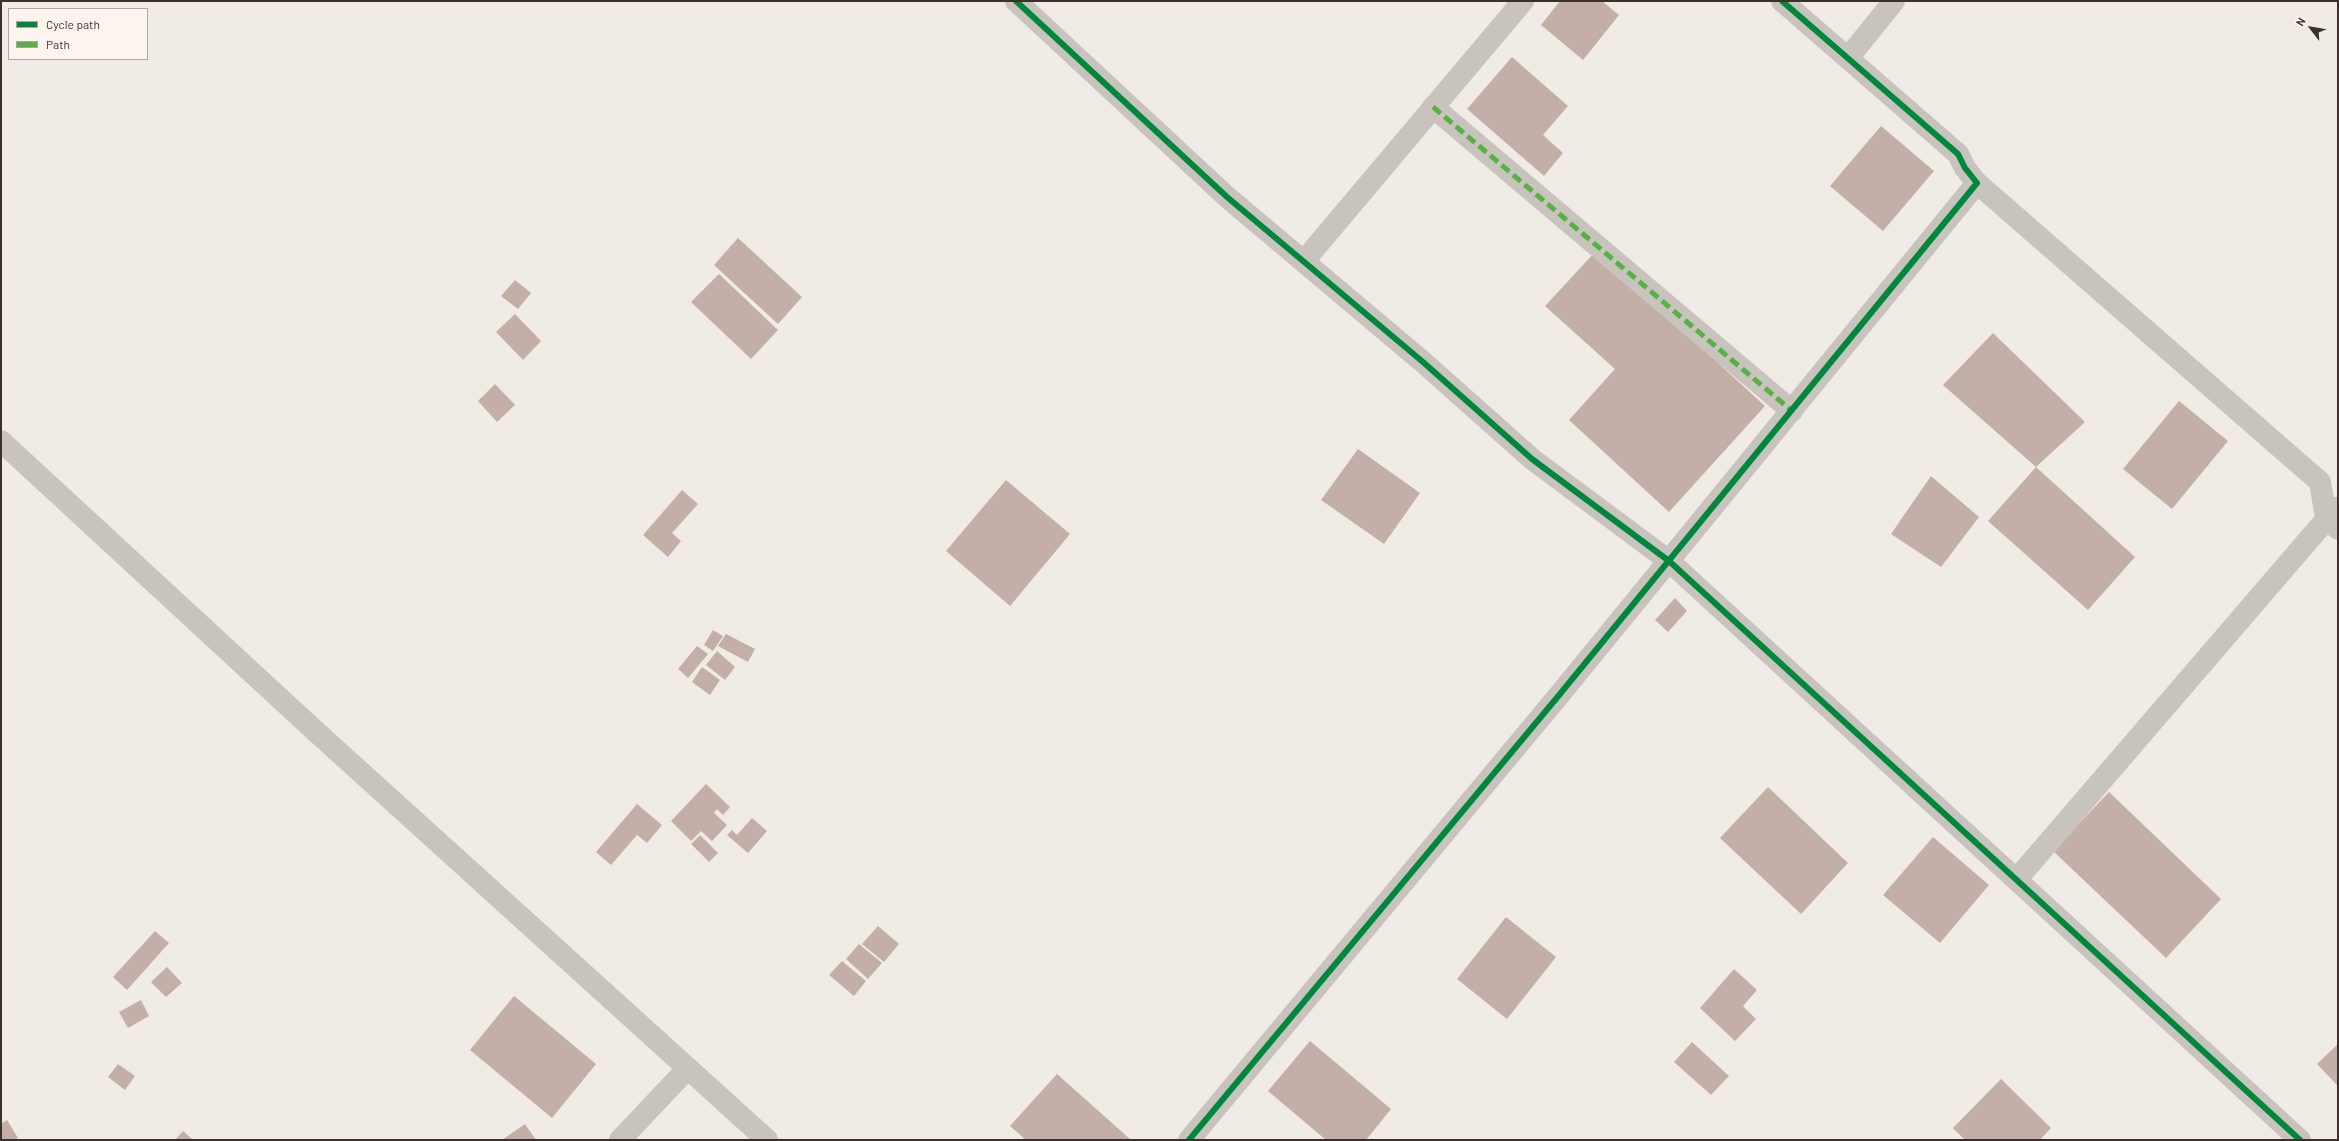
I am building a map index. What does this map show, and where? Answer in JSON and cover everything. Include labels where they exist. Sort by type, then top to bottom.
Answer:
[{"type":"street","points":[[1016,1],[1227,197],[1304,261],[1532,459],[1669,561],[2300,1140]]},
{"type":"street","points":[[1304,261],[1523,1]]},
{"type":"street","points":[[1782,1],[1958,154],[1965,168],[1977,184],[2320,482],[2334,518],[2017,879]]},
{"type":"street","points":[[1848,58],[1894,1]]},
{"type":"street","points":[[1433,107],[1792,411]]},
{"type":"street","points":[[1189,1140],[1669,561],[1977,184]]},
{"type":"street","points":[[1,441],[312,728],[767,1140]]},
{"type":"street","points":[[620,1140],[688,1068]]},
{"type":"building","points":[[1560,1],[1602,1],[1619,15],[1583,60],[1541,25]]},
{"type":"building","points":[[1512,57],[1568,106],[1543,135],[1563,153],[1544,176],[1467,109]]},
{"type":"building","points":[[1881,126],[1934,171],[1883,231],[1830,186]]},
{"type":"building","points":[[738,238],[802,297],[778,324],[714,265]]},
{"type":"building","points":[[1596,251],[1765,406],[1669,512],[1569,420],[1615,369],[1545,306]]},
{"type":"building","points":[[719,274],[778,330],[751,359],[691,302]]},
{"type":"building","points":[[515,280],[531,293],[518,309],[501,296]]},
{"type":"building","points":[[515,314],[541,341],[523,360],[496,332]]},
{"type":"building","points":[[1993,333],[2085,422],[2036,467],[1943,385]]},
{"type":"building","points":[[495,384],[515,405],[497,422],[478,401]]},
{"type":"building","points":[[2179,401],[2228,441],[2172,509],[2123,469]]},
{"type":"building","points":[[1358,449],[1420,493],[1384,544],[1321,500]]},
{"type":"building","points":[[2036,467],[2135,557],[2088,610],[1988,521]]},
{"type":"building","points":[[1931,476],[1979,517],[1941,567],[1891,534]]},
{"type":"building","points":[[1006,480],[1070,534],[1010,606],[946,551]]},
{"type":"building","points":[[682,490],[698,504],[672,533],[681,541],[668,557],[643,535]]},
{"type":"building","points":[[1675,598],[1687,611],[1668,632],[1655,620]]},
{"type":"building","points":[[713,630],[723,636],[713,651],[704,645]]},
{"type":"building","points":[[726,634],[755,649],[748,662],[718,646]]},
{"type":"building","points":[[697,646],[708,654],[688,678],[678,669]]},
{"type":"building","points":[[717,651],[735,667],[725,680],[706,665]]},
{"type":"building","points":[[702,667],[720,680],[710,695],[692,682]]},
{"type":"building","points":[[706,784],[730,807],[723,815],[717,809],[714,813],[727,825],[712,841],[701,831],[691,841],[671,821]]},
{"type":"building","points":[[1768,787],[1848,863],[1801,914],[1720,838]]},
{"type":"building","points":[[2109,792],[2221,899],[2166,958],[2053,851]]},
{"type":"building","points":[[637,804],[662,825],[647,843],[637,835],[611,865],[596,852]]},
{"type":"building","points":[[752,818],[767,831],[748,853],[727,835],[732,830],[737,835]]},
{"type":"building","points":[[700,835],[718,853],[709,862],[691,844]]},
{"type":"building","points":[[1933,837],[1989,885],[1940,943],[1883,895]]},
{"type":"building","points":[[1506,917],[1556,957],[1507,1019],[1457,979]]},
{"type":"building","points":[[878,926],[899,944],[884,962],[862,944]]},
{"type":"building","points":[[155,931],[169,943],[127,990],[113,977]]},
{"type":"building","points":[[859,944],[882,963],[868,979],[846,959]]},
{"type":"building","points":[[842,961],[866,981],[854,996],[829,975]]},
{"type":"building","points":[[167,967],[182,983],[166,997],[151,982]]},
{"type":"building","points":[[1734,969],[1757,990],[1743,1006],[1756,1019],[1735,1041],[1700,1008]]},
{"type":"building","points":[[514,996],[596,1064],[552,1118],[470,1050]]},
{"type":"building","points":[[141,1000],[149,1016],[128,1028],[119,1012]]},
{"type":"building","points":[[1310,1041],[1391,1109],[1366,1140],[1326,1140],[1268,1091]]},
{"type":"building","points":[[1692,1042],[1729,1076],[1711,1095],[1674,1062]]},
{"type":"building","points":[[2338,1044],[2338,1086],[2317,1064]]},
{"type":"building","points":[[118,1064],[135,1076],[125,1090],[108,1077]]},
{"type":"building","points":[[1057,1074],[1131,1140],[1026,1140],[1010,1126]]},
{"type":"building","points":[[2001,1079],[2051,1128],[2040,1140],[1965,1140],[1953,1128]]},
{"type":"building","points":[[7,1120],[18,1138],[15,1140],[1,1140],[1,1124]]},
{"type":"building","points":[[525,1124],[536,1140],[502,1140]]},
{"type":"building","points":[[183,1131],[193,1140],[175,1140]]},
{"type":"marked path","points":[[1433,107],[1792,411]]},
{"type":"cycle path","points":[[1016,1],[1227,197],[1423,362],[1532,459],[1669,561],[2300,1140]]},
{"type":"cycle path","points":[[1189,1140],[1560,694],[1977,183],[1965,168],[1958,154],[1782,1]]}]
